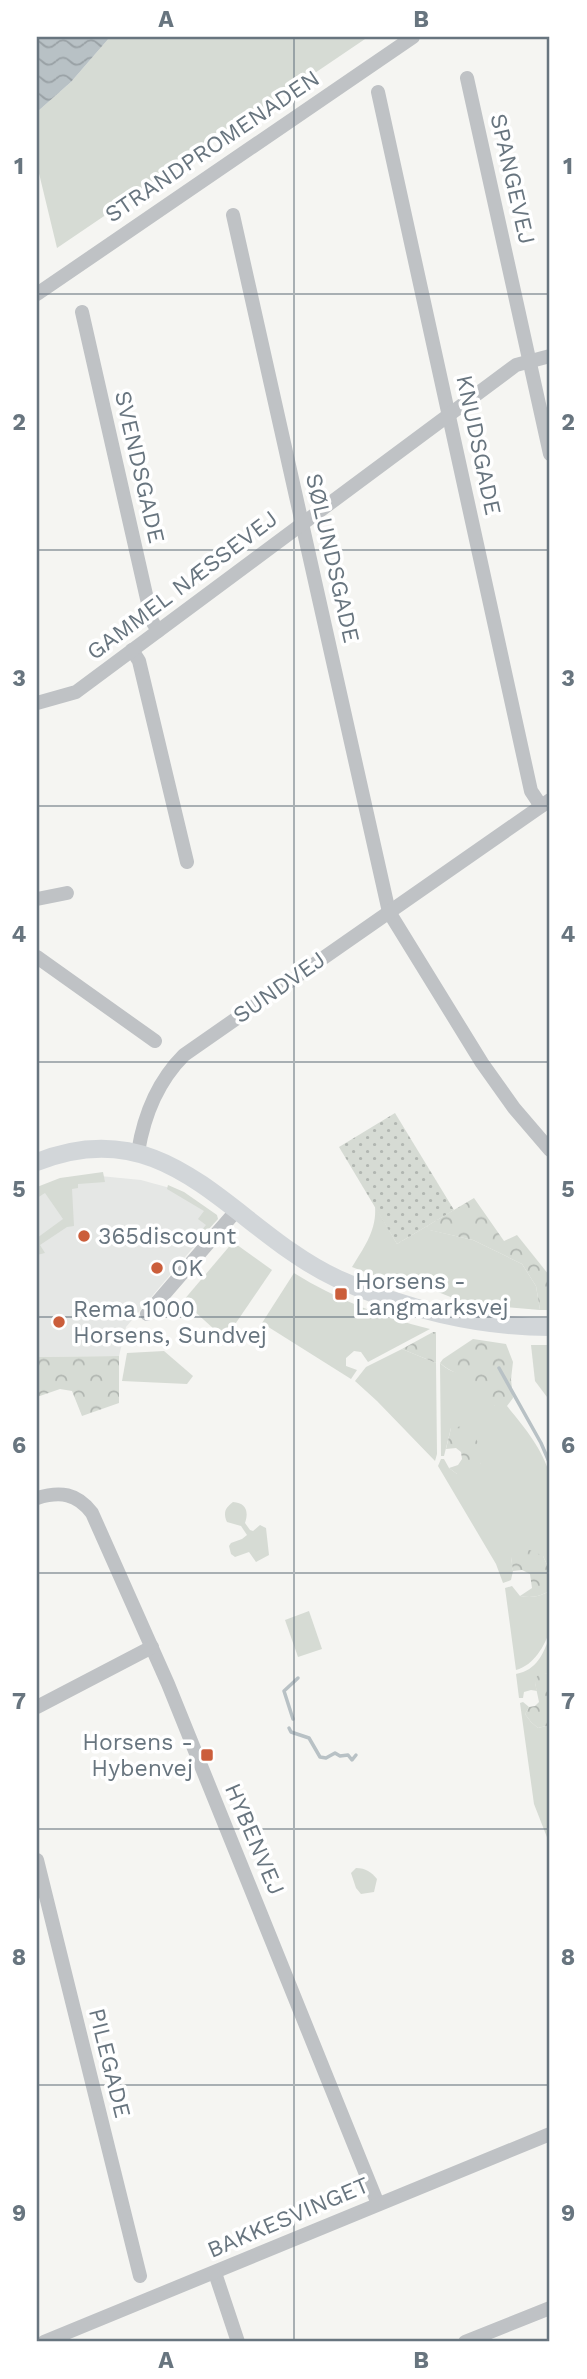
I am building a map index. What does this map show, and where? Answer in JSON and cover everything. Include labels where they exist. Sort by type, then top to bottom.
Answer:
[{"type":"main road","points":[[37,1162],[68,1152],[91,1149],[138,1152],[168,1163],[191,1176],[293,1253],[338,1279],[442,1314],[481,1322],[550,1327]]},
{"type":"street","name":"STRANDPROMENADEN","points":[[37,294],[413,37]]},
{"type":"street","name":"SPANGEVEJ","points":[[467,78],[550,454]]},
{"type":"street","name":"KNUDSGADE","points":[[378,92],[531,791],[546,803]]},
{"type":"street","name":"SØLUNDSGADE","points":[[233,215],[388,912],[482,1063],[514,1108],[550,1150]]},
{"type":"street","name":"SVENDSGADE","points":[[82,312],[152,621],[158,631]]},
{"type":"street","points":[[529,360],[550,356]]},
{"type":"street","name":"GAMMEL NÆSSEVEJ","points":[[37,703],[76,692],[516,365],[529,360]]},
{"type":"street","points":[[132,650],[139,661],[187,862]]},
{"type":"street","name":"SUNDVEJ","points":[[138,1152],[142,1127],[155,1095],[168,1073],[184,1055],[546,803]]},
{"type":"street","points":[[37,899],[67,893]]},
{"type":"street","points":[[37,957],[155,1041]]},
{"type":"street","points":[[146,1314],[236,1211]]},
{"type":"street","name":"HYBENVEJ","points":[[37,1498],[55,1493],[67,1494],[77,1498],[92,1513],[152,1647],[378,2204]]},
{"type":"street","points":[[37,1707],[152,1647]]},
{"type":"street","name":"PILEGADE","points":[[37,1860],[140,2276]]},
{"type":"street","name":"BAKKESVINGET","points":[[44,2342],[550,2134]]},
{"type":"street","points":[[215,2273],[239,2342]]},
{"type":"street","points":[[465,2342],[550,2308]]},
{"type":"shaded area","points":[[100,1176],[141,1180],[170,1188],[211,1214],[213,1224],[126,1327],[119,1356],[37,1357],[37,1190]]},
{"type":"green space","points":[[110,37],[368,37],[57,248],[37,165],[37,112],[71,82]]},
{"type":"green space","points":[[395,1113],[454,1210],[397,1244],[339,1147]]},
{"type":"green space","points":[[103,1172],[105,1182],[78,1184],[78,1188],[72,1189],[74,1226],[67,1227],[40,1245],[45,1253],[37,1255],[37,1238],[63,1219],[45,1193],[37,1198],[37,1187],[60,1178]]},
{"type":"green space","points":[[168,1185],[184,1192],[217,1215],[218,1219],[193,1246],[188,1247],[178,1235],[190,1244],[206,1225],[198,1219],[204,1211],[167,1189]]},
{"type":"green space","points":[[474,1198],[504,1241],[517,1235],[549,1275],[550,1310],[540,1310],[536,1286],[522,1264],[473,1240],[429,1230],[427,1226]]},
{"type":"green space","points":[[375,1206],[397,1244],[427,1226],[430,1230],[473,1240],[522,1264],[536,1286],[540,1310],[468,1304],[425,1284],[424,1287],[411,1283],[395,1284],[352,1267],[372,1231]]},
{"type":"green space","points":[[233,1242],[272,1270],[225,1339],[183,1301]]},
{"type":"green space","points":[[294,1273],[359,1306],[430,1329],[368,1362],[361,1352],[354,1351],[346,1358],[346,1366],[357,1370],[351,1379],[262,1323]]},
{"type":"green space","points":[[436,1332],[436,1363],[402,1349]]},
{"type":"green space","points":[[473,1339],[506,1344],[513,1362],[513,1398],[507,1406],[495,1406],[478,1397],[474,1382],[440,1363]]},
{"type":"green space","points":[[531,1345],[550,1345],[550,1401],[535,1381]]},
{"type":"green space","points":[[402,1349],[436,1363],[435,1461],[355,1381],[366,1367]]},
{"type":"green space","points":[[164,1351],[193,1376],[187,1384],[122,1381],[127,1353]]},
{"type":"green space","points":[[119,1356],[119,1403],[82,1416],[72,1391],[60,1389],[37,1397],[37,1357]]},
{"type":"green space","points":[[440,1363],[478,1385],[495,1406],[507,1406],[543,1457],[550,1476],[550,1571],[543,1556],[511,1557],[511,1580],[503,1583],[496,1564],[438,1466],[441,1459],[444,1459],[449,1468],[457,1474],[481,1463],[451,1428],[444,1456],[441,1456]]},
{"type":"green space","points":[[463,1426],[478,1442],[481,1463],[469,1474],[457,1474],[449,1468],[458,1465],[462,1459],[461,1452],[456,1448],[446,1449],[451,1428]]},
{"type":"green space","points":[[233,1502],[245,1508],[245,1523],[250,1530],[253,1531],[260,1525],[266,1528],[269,1555],[256,1562],[249,1552],[235,1557],[231,1554],[231,1543],[247,1535],[241,1526],[227,1522],[226,1511]]},
{"type":"green space","points":[[521,1550],[530,1550],[543,1556],[550,1571],[550,1590],[536,1596],[520,1596],[532,1588],[530,1574],[522,1570],[513,1571],[511,1557]]},
{"type":"green space","points":[[512,1586],[524,1597],[539,1596],[550,1590],[551,1610],[550,1629],[542,1648],[528,1664],[516,1670],[505,1588]]},
{"type":"green space","points":[[309,1611],[322,1649],[298,1657],[285,1620]]},
{"type":"green space","points":[[550,1636],[550,1674],[546,1673],[535,1683],[537,1691],[524,1692],[523,1698],[519,1698],[516,1674],[534,1665],[542,1655]]},
{"type":"green space","points":[[550,1674],[550,1725],[538,1728],[525,1714],[529,1707],[539,1702],[535,1683],[537,1676]]},
{"type":"green space","points":[[523,1702],[529,1707],[525,1714],[538,1728],[550,1725],[550,1845],[534,1804],[520,1703]]},
{"type":"green space","points":[[356,1868],[368,1871],[377,1879],[374,1892],[361,1894],[356,1888],[351,1873]]},
{"type":"water","points":[[37,37],[110,37],[71,82],[37,112]]},
{"type":"waterway","points":[[499,1368],[550,1464]]},
{"type":"waterway","points":[[293,1719],[284,1691],[298,1678]]},
{"type":"waterway","points":[[289,1728],[291,1732],[309,1738],[320,1757],[326,1758],[335,1753],[340,1756],[348,1755],[352,1760],[356,1755]]},
{"type":"place","name":"365discount","points":[[84,1236]]},
{"type":"place","name":"OK","points":[[157,1268]]},
{"type":"place","name":"Horsens - Langmarksvej","points":[[341,1294]]},
{"type":"place","name":"Rema 1000 Horsens, Sundvej","points":[[59,1322]]},
{"type":"place","name":"Horsens - Hybenvej","points":[[207,1755]]}]
